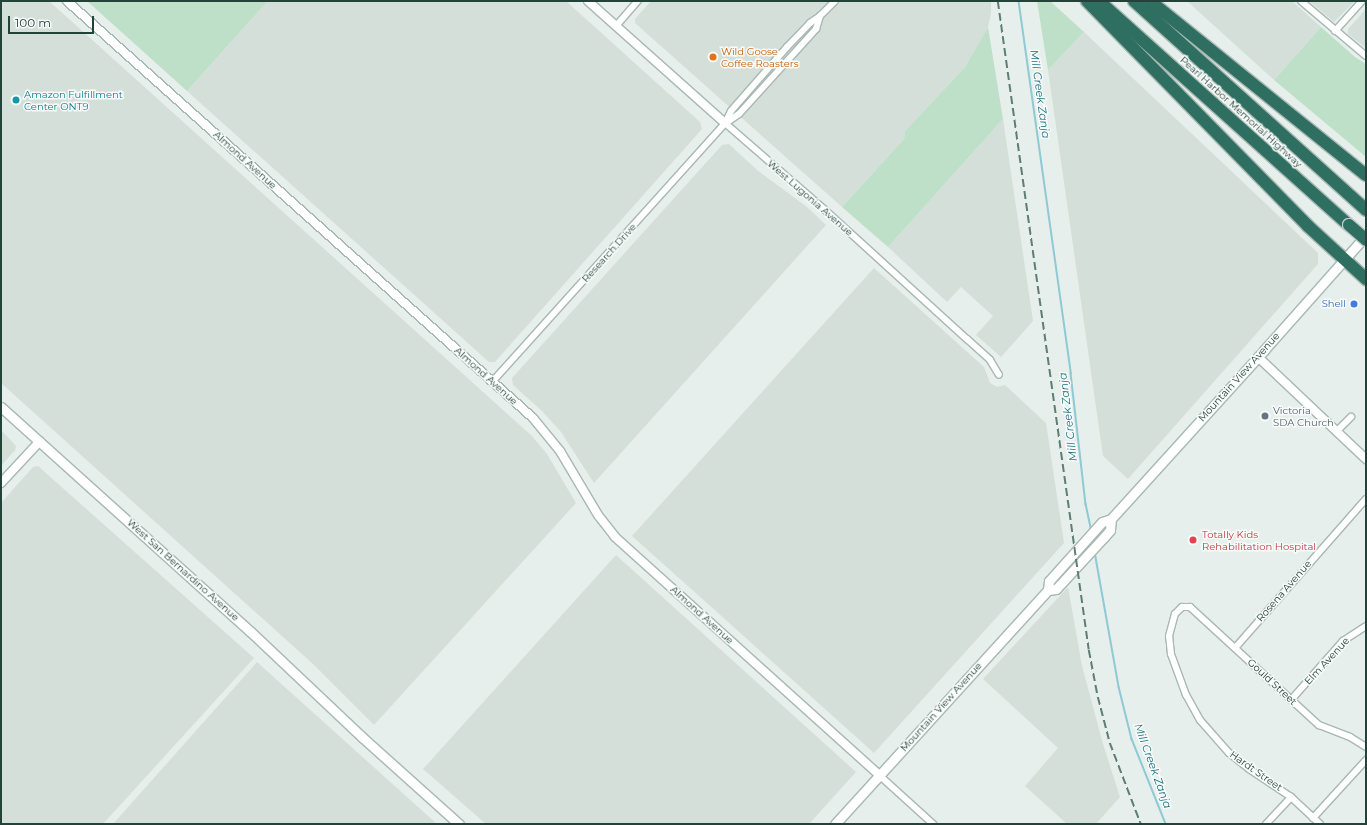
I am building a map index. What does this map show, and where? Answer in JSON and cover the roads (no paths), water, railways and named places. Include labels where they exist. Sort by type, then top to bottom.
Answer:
[{"type":"highway","points":[[1087,1],[1308,226],[1366,279]]},
{"type":"highway","name":"Pearl Harbor Memorial Highway","points":[[1100,1],[1366,240]]},
{"type":"highway","name":"Pearl Harbor Memorial Highway","points":[[1134,1],[1365,209]]},
{"type":"highway","points":[[1150,1],[1366,175]]},
{"type":"main road","name":"Mountain View Avenue","points":[[1048,590],[1048,581],[1080,546],[1106,521],[1258,357],[1366,235]]},
{"type":"main road","name":"West San Bernardino Avenue","points":[[1,406],[251,632],[362,737],[459,824]]},
{"type":"main road","name":"Mountain View Avenue","points":[[835,824],[1048,590],[1056,589],[1104,537],[1110,530],[1106,521]]},
{"type":"street","name":"Almond Avenue","points":[[67,1],[533,418],[552,440],[598,515],[615,536],[879,775]]},
{"type":"street","name":"West Lugonia Avenue","points":[[588,1],[956,329],[990,360],[999,374]]},
{"type":"street","points":[[616,26],[638,1]]},
{"type":"street","name":"Research Drive","points":[[725,123],[731,111],[787,47],[834,1]]},
{"type":"street","points":[[1301,1],[1366,56]]},
{"type":"street","points":[[1335,31],[1362,1]]},
{"type":"street","name":"Research Drive","points":[[492,382],[725,123],[739,114],[816,29],[820,16]]},
{"type":"street","points":[[1258,357],[1366,459]]},
{"type":"street","points":[[1337,432],[1351,417]]},
{"type":"street","points":[[1,483],[40,441]]},
{"type":"street","name":"Rosena Avenue","points":[[1235,648],[1366,499]]},
{"type":"street","name":"Gould Street","points":[[1185,607],[1195,611],[1322,727],[1350,737],[1366,747]]},
{"type":"street","name":"Hardt Street","points":[[1185,607],[1175,614],[1170,628],[1169,640],[1175,667],[1192,707],[1209,732],[1229,753],[1249,769],[1291,797],[1320,824]]},
{"type":"street","name":"Elm Avenue","points":[[1291,700],[1343,641],[1366,626]]},
{"type":"street","points":[[1313,818],[1366,760]]},
{"type":"street","points":[[879,775],[933,824]]},
{"type":"street","points":[[1266,824],[1291,797]]},
{"type":"waterway","name":"Mill Creek Zanja","points":[[1019,1],[1071,373],[1086,504],[1091,528]]},
{"type":"waterway","name":"Mill Creek Zanja","points":[[1095,552],[1119,687],[1132,739],[1166,824]]},
{"type":"railway","points":[[998,1],[1089,650],[1098,697],[1110,743],[1141,824]]},
{"type":"place","name":"Wild Goose Coffee Roasters","points":[[713,57]]},
{"type":"place","name":"Amazon Fulfillment Center ONT9","points":[[16,100]]},
{"type":"place","name":"Shell","points":[[1354,304]]},
{"type":"place","name":"Victoria SDA Church","points":[[1265,416]]},
{"type":"place","name":"Totally Kids Rehabilitation Hospital","points":[[1193,540]]}]
